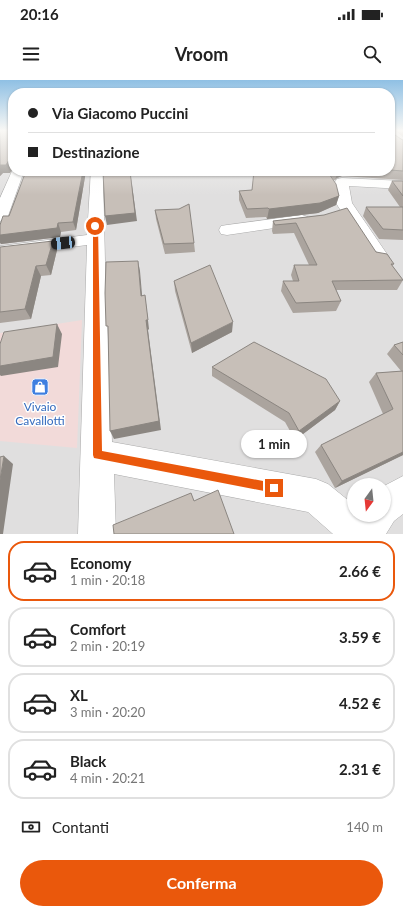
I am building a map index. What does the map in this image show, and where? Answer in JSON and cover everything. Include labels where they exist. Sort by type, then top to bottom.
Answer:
[{"type":"street","points":[[0,216],[16,176]]},
{"type":"street","points":[[97,176],[95,240],[97,534]]},
{"type":"street","points":[[228,230],[334,213],[344,203],[342,182],[403,185]]},
{"type":"street","points":[[334,213],[380,257]]},
{"type":"street","points":[[0,250],[95,240]]},
{"type":"street","points":[[97,455],[316,496],[361,534],[372,522]]},
{"type":"street","points":[[391,502],[403,493]]},
{"type":"shaded area","points":[[0,152],[8,152],[8,176],[395,176],[395,152],[403,152],[403,534],[0,534]]},
{"type":"shaded area","name":"Vivaio Cavallotti","points":[[82,320],[77,448],[0,441],[0,333]]},
{"type":"building","points":[[0,152],[8,152],[8,162],[6,165],[0,165]]},
{"type":"building","points":[[395,152],[403,152],[403,171],[395,170]]},
{"type":"building","points":[[24,176],[82,176],[73,222],[58,223],[57,228],[0,235],[0,225],[3,216],[9,216]]},
{"type":"building","points":[[103,176],[131,176],[135,213],[105,216]]},
{"type":"building","points":[[253,176],[330,176],[336,184],[339,196],[320,203],[269,209],[247,209],[239,191],[252,190]]},
{"type":"building","points":[[392,181],[403,181],[403,196]]},
{"type":"building","points":[[189,204],[194,243],[164,244],[155,210],[179,209]]},
{"type":"building","points":[[366,207],[403,207],[403,230],[383,229]]},
{"type":"building","points":[[347,208],[376,252],[387,254],[394,264],[391,264],[403,280],[332,281],[341,301],[296,303],[283,281],[299,281],[294,265],[317,265],[296,223],[275,225],[273,221],[324,215]]},
{"type":"building","points":[[53,241],[46,265],[36,266],[25,309],[0,312],[0,247]]},
{"type":"building","points":[[138,261],[141,296],[145,295],[148,320],[146,320],[159,421],[110,431],[108,326],[106,326],[105,293],[106,262]]},
{"type":"building","points":[[210,265],[233,322],[191,343],[174,281]]},
{"type":"building","points":[[57,324],[53,357],[0,366],[0,344],[4,332]]},
{"type":"building","points":[[254,342],[326,379],[340,401],[299,431],[289,413],[212,367]]},
{"type":"building","points":[[403,342],[403,355],[394,345]]},
{"type":"building","points":[[403,371],[403,452],[342,481],[321,445],[393,409],[376,373]]},
{"type":"building","points":[[4,456],[0,480],[0,457]]},
{"type":"building","points":[[218,490],[234,534],[114,534],[113,525],[191,493],[194,501]]},
{"type":"place","name":"Vivaio Cavallotti","points":[[40,387]]},
{"type":"route","points":[[95,226],[97,455],[274,488]]}]
